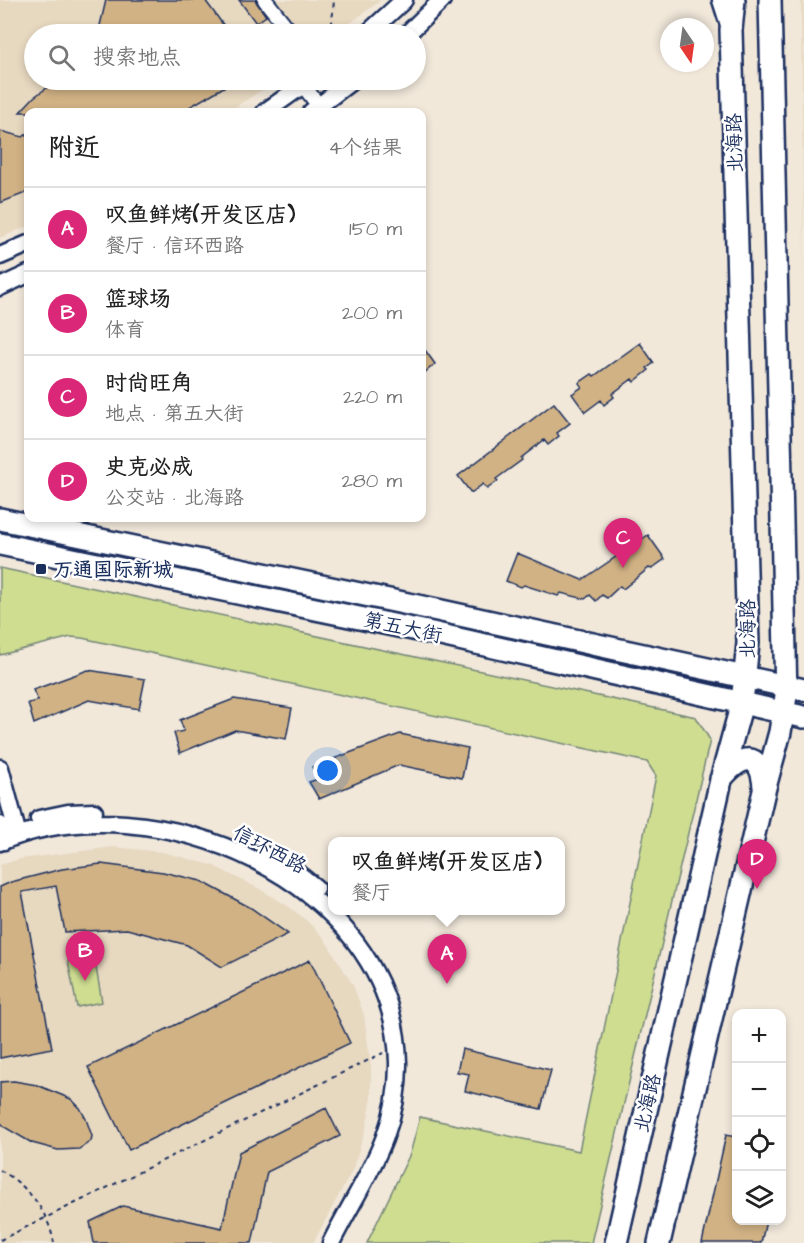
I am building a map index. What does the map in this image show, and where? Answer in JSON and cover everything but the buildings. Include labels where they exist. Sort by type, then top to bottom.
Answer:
[{"type":"main road","name":"北海路","points":[[734,0],[731,30],[748,643],[752,666],[779,697]]},
{"type":"main road","name":"北海路","points":[[615,1243],[730,746],[740,726],[779,697],[785,644],[770,0]]},
{"type":"main road","name":"第五大街","points":[[0,519],[703,668],[779,697]]},
{"type":"main road","name":"第五大街","points":[[4,546],[432,633],[698,693],[779,697]]},
{"type":"main road","points":[[747,595],[758,622],[769,624],[779,615],[784,595]]},
{"type":"main road","points":[[703,668],[720,668],[736,664],[743,657],[748,643]]},
{"type":"main road","points":[[659,1243],[764,790],[774,755],[785,733],[793,726],[779,697]]},
{"type":"main road","points":[[721,780],[730,767],[741,760],[752,760],[759,764],[763,773],[764,790]]},
{"type":"street","points":[[265,0],[284,24]]},
{"type":"street","points":[[378,24],[404,0]]},
{"type":"street","points":[[417,24],[442,0]]},
{"type":"street","points":[[721,0],[731,30]]},
{"type":"street","points":[[271,108],[296,90]]},
{"type":"street","points":[[309,90],[315,108]]},
{"type":"street","points":[[316,108],[339,90]]},
{"type":"street","points":[[0,256],[24,246]]},
{"type":"street","points":[[0,286],[24,276]]},
{"type":"street","points":[[0,768],[6,833]]},
{"type":"street","name":"信环西路","points":[[6,833],[68,813],[106,811],[178,820],[216,832],[253,848],[297,873],[328,898]]},
{"type":"street","name":"信环西路","points":[[6,833],[95,822],[136,824],[170,830],[201,838],[271,870],[298,887],[328,912]]},
{"type":"street","name":"信环西路","points":[[331,915],[370,964],[394,1029],[398,1062],[396,1091],[386,1137],[376,1162],[331,1243]]},
{"type":"street","points":[[342,1243],[352,1221],[381,1174],[395,1142],[408,1088],[408,1059],[402,1016],[388,976],[368,941],[346,915]]},
{"type":"path","points":[[332,24],[334,0]]},
{"type":"path","points":[[0,1240],[396,1046]]},
{"type":"path","points":[[0,1170],[24,1187],[36,1201],[54,1243]]},
{"type":"shaded area","points":[[0,0],[381,0],[349,24],[24,24],[24,90],[262,90],[233,108],[24,108],[24,228],[0,238]]},
{"type":"shaded area","points":[[801,0],[804,0],[804,276]]},
{"type":"shaded area","points":[[113,847],[162,852],[212,865],[258,888],[288,906],[324,938],[353,985],[364,1015],[371,1067],[371,1103],[366,1128],[352,1171],[313,1243],[0,1243],[0,865],[20,859]]},
{"type":"green space","points":[[0,568],[696,717],[710,740],[591,1243],[367,1243],[410,1154],[420,1117],[579,1151],[656,776],[647,762],[82,638],[71,637],[0,655]]},
{"type":"green space","points":[[94,956],[102,1002],[77,1007],[68,961]]},
{"type":"place","name":"时尚旺角","points":[[623,568]]},
{"type":"place","name":"万通国际新城","points":[[41,569]]},
{"type":"place","name":"史克必成","points":[[757,889]]},
{"type":"place","name":"篮球场","points":[[85,981]]},
{"type":"place","name":"叹鱼鲜烤(开发区店)","points":[[447,984]]}]
